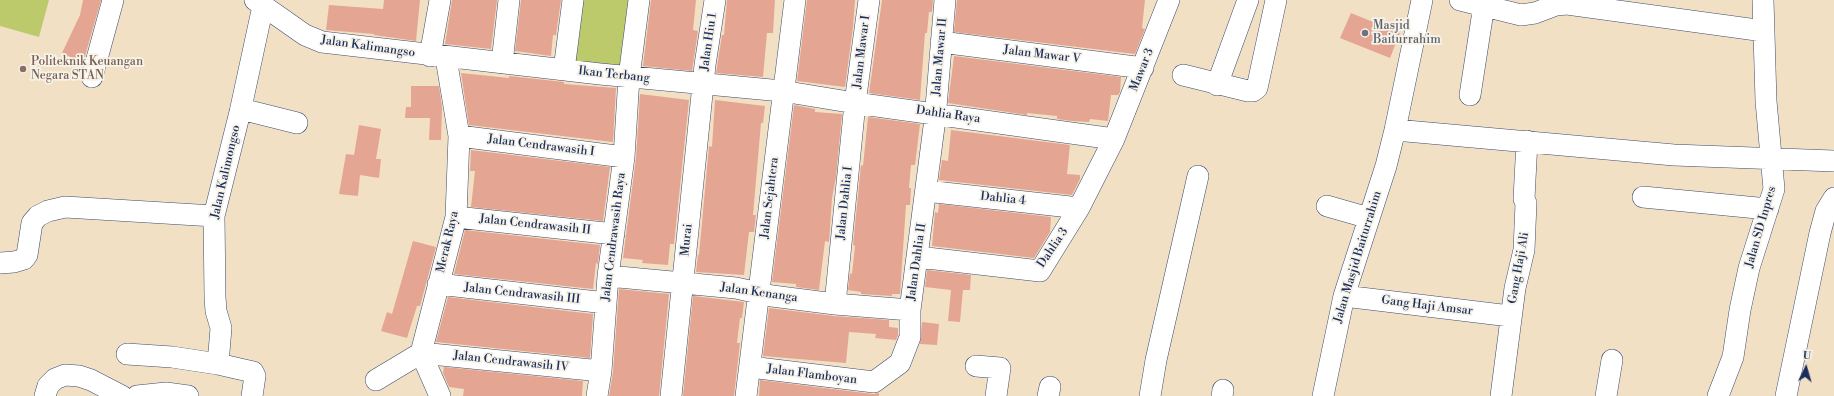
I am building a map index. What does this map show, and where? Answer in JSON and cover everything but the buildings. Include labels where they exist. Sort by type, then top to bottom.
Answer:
[{"type":"street","points":[[92,77],[112,0]]},
{"type":"street","name":"Merak Raya","points":[[421,353],[456,217],[459,136],[438,57],[440,0]]},
{"type":"street","points":[[502,63],[509,0]]},
{"type":"street","points":[[564,70],[573,0]]},
{"type":"street","name":"Jalan Cendrawasih Raya","points":[[597,396],[601,371],[608,276],[624,157],[629,77],[639,0]]},
{"type":"street","name":"Jalan Hiu 1","points":[[704,84],[705,65],[715,0]]},
{"type":"street","name":"Jalan Sejahtera","points":[[746,396],[782,91],[795,0]]},
{"type":"street","name":"Jalan Mawar I","points":[[855,103],[869,0]]},
{"type":"street","name":"Jalan Mawar II","points":[[935,113],[940,42],[945,0]]},
{"type":"street","name":"Mawar 3","points":[[1114,139],[1169,0]]},
{"type":"street","points":[[1217,85],[1248,0]]},
{"type":"street","points":[[1183,75],[1217,85],[1253,92],[1258,88],[1276,0]]},
{"type":"street","name":"Jalan Masjid Baiturrahim","points":[[1323,396],[1344,296],[1368,218],[1381,165],[1395,130],[1422,0]]},
{"type":"street","points":[[1460,0],[1524,15],[1560,4],[1587,4],[1764,31]]},
{"type":"street","name":"Jalan SD Inpres","points":[[1718,396],[1732,357],[1745,286],[1758,236],[1768,209],[1774,185],[1766,101],[1763,0]]},
{"type":"street","name":"Jalan Kalimangso","points":[[259,3],[305,36],[322,42],[438,57]]},
{"type":"street","name":"Jalan Kalimongso","points":[[218,364],[220,328],[215,298],[214,216],[241,109],[259,3]]},
{"type":"street","points":[[1470,95],[1484,6]]},
{"type":"street","name":"Jalan Mawar V","points":[[940,42],[1143,68]]},
{"type":"street","name":"Ikan Terbang","points":[[438,57],[782,91]]},
{"type":"street","name":"Murai","points":[[671,396],[704,84]]},
{"type":"street","name":"Dahlia Raya","points":[[782,91],[855,103],[1114,139]]},
{"type":"street","name":"Jalan Dahlia I","points":[[835,304],[855,103]]},
{"type":"street","points":[[241,109],[297,123]]},
{"type":"street","name":"Jalan Dahlia II","points":[[873,389],[900,363],[910,337],[910,310],[918,257],[935,113]]},
{"type":"street","points":[[1395,130],[1674,155],[1771,158],[1834,162]]},
{"type":"street","name":"Jalan Cendrawasih I","points":[[459,136],[624,157]]},
{"type":"street","name":"Dahlia 3","points":[[918,257],[1040,271],[1079,208],[1114,139]]},
{"type":"street","name":"Gang Haji Ali","points":[[1501,396],[1510,316],[1524,250],[1526,203],[1524,199],[1527,141]]},
{"type":"street","points":[[1150,396],[1156,360],[1198,176]]},
{"type":"street","name":"Dahlia 4","points":[[926,191],[1079,208]]},
{"type":"street","points":[[1643,197],[1768,209]]},
{"type":"street","points":[[1786,396],[1820,233],[1826,211],[1834,198]]},
{"type":"street","points":[[1326,206],[1368,218]]},
{"type":"street","points":[[0,263],[14,262],[24,259],[27,255],[32,223],[38,216],[48,211],[65,207],[214,216]]},
{"type":"street","name":"Jalan Cendrawasih II","points":[[456,217],[614,234]]},
{"type":"street","name":"Jalan Kenanga","points":[[608,276],[736,288],[759,293],[835,304],[910,310]]},
{"type":"street","name":"Jalan Cendrawasih III","points":[[438,284],[606,303]]},
{"type":"street","name":"Gang Haji Amsar","points":[[1344,296],[1510,316]]},
{"type":"street","points":[[376,380],[421,353],[440,396]]},
{"type":"street","name":"Jalan Cendrawasih IV","points":[[421,353],[601,371]]},
{"type":"street","points":[[127,354],[172,357],[218,364],[253,372],[255,376],[252,396]]},
{"type":"street","points":[[1606,396],[1612,360]]},
{"type":"street","points":[[976,366],[1000,368],[996,396]]},
{"type":"street","name":"Jalan Flamboyan","points":[[750,367],[873,389]]},
{"type":"street","points":[[44,396],[48,386],[55,379],[65,375],[79,376],[91,380],[100,386],[122,396]]},
{"type":"street","points":[[137,396],[166,393],[188,396]]},
{"type":"green space","points":[[0,0],[49,0],[39,37],[0,26]]},
{"type":"green space","points":[[573,0],[639,0],[629,77],[564,70]]},
{"type":"place","name":"Masjid Baiturrahim","points":[[1365,33]]},
{"type":"place","name":"Politeknik Keuangan Negara STAN","points":[[23,69]]}]
